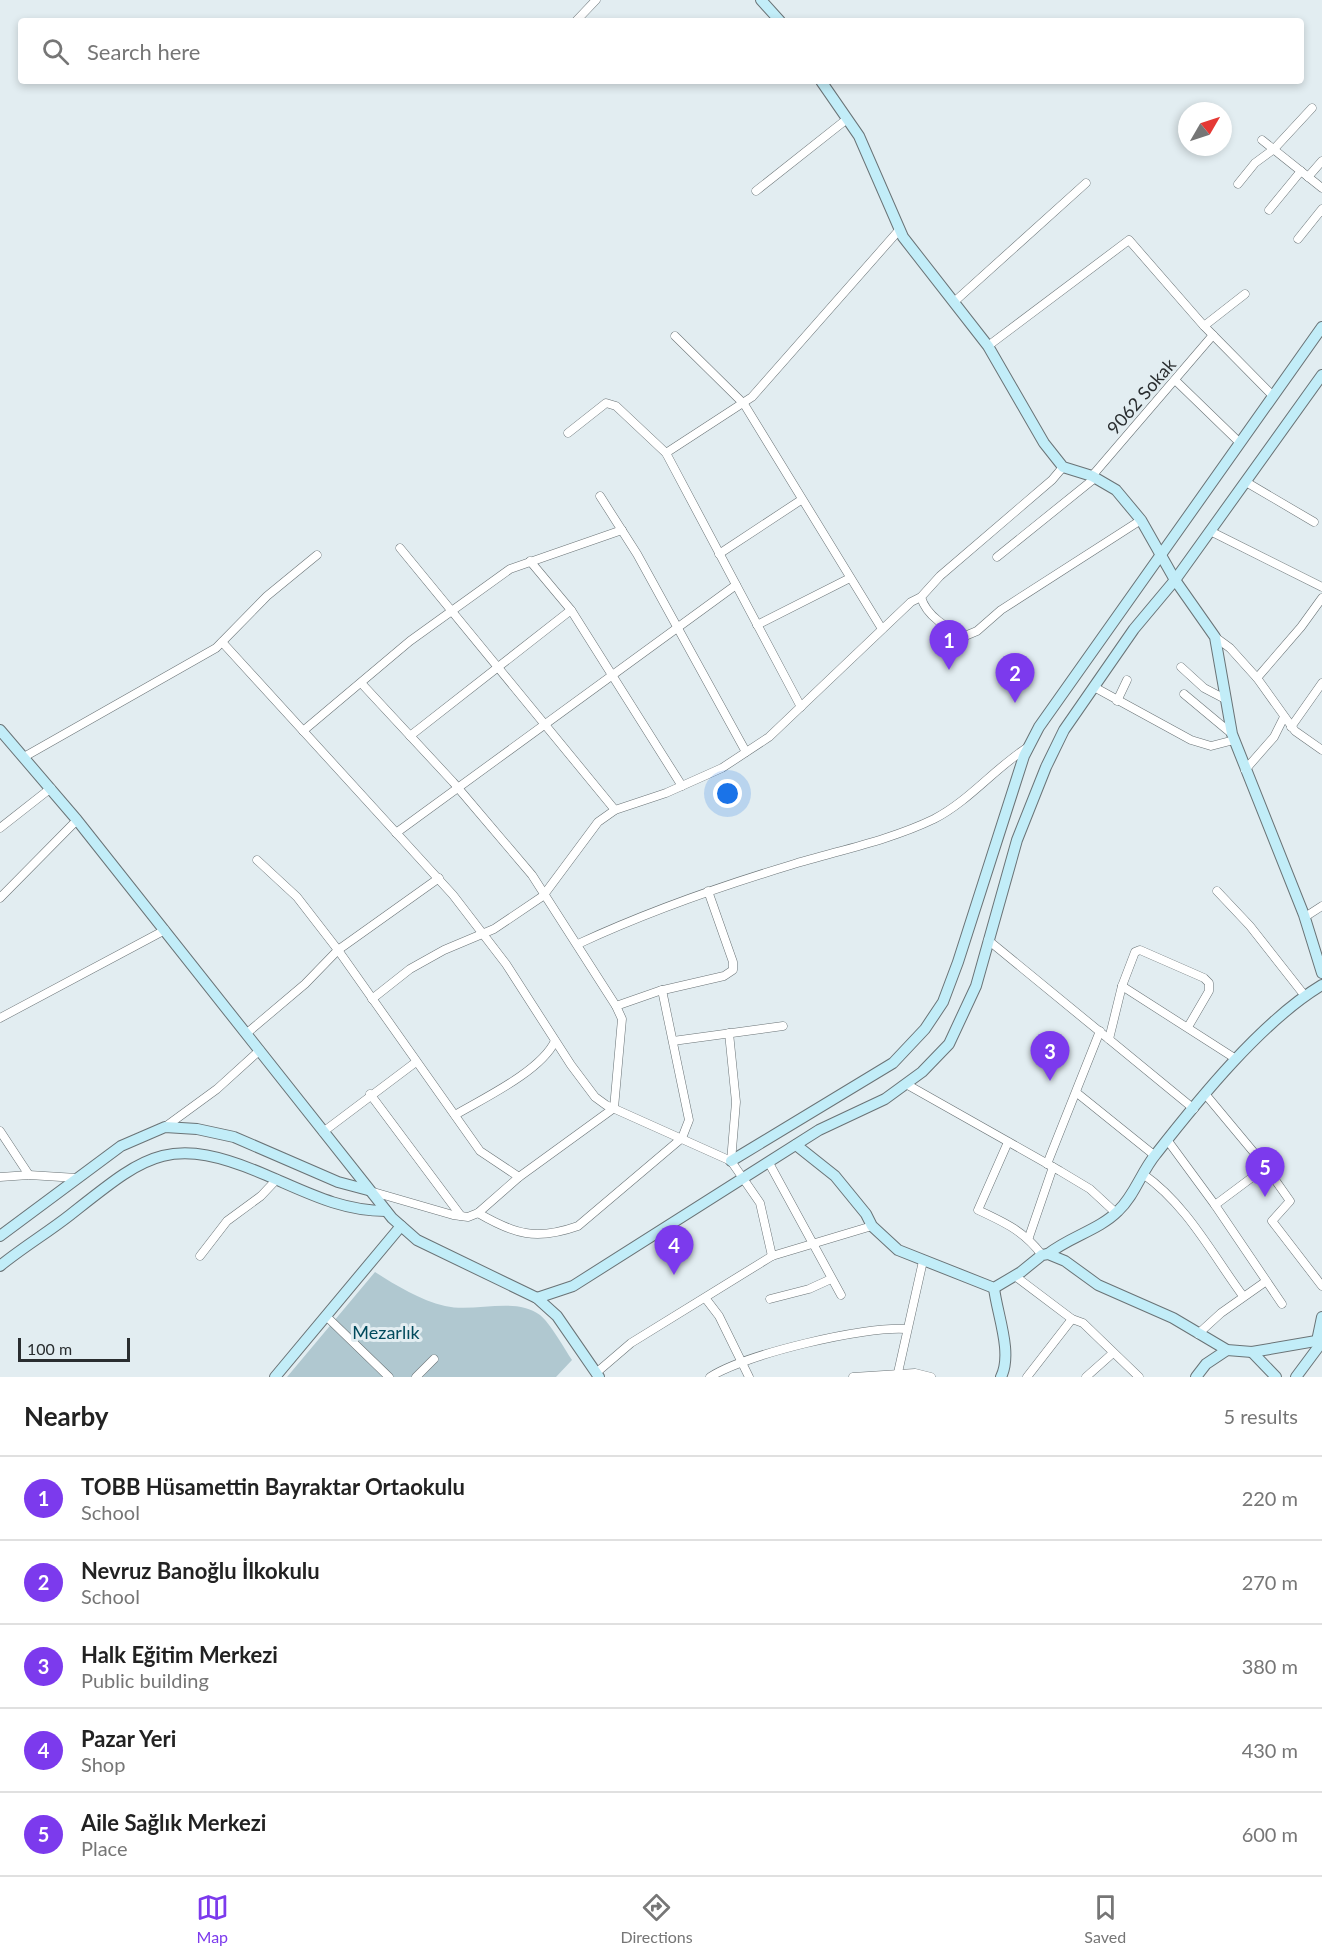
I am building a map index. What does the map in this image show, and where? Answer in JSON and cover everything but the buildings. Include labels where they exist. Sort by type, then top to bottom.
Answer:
[{"type":"main road","points":[[761,0],[777,18]]},
{"type":"main road","points":[[824,84],[859,136],[900,229],[988,346],[1044,443],[1063,467],[1093,477],[1116,490],[1141,520],[1175,580],[1215,638],[1233,737],[1305,917],[1322,973]]},
{"type":"main road","points":[[731,1161],[893,1063],[925,1029],[943,1002],[958,962],[1005,809],[1029,746],[1057,699],[1322,327]]},
{"type":"main road","points":[[537,1298],[573,1286],[819,1130],[885,1099],[922,1072],[949,1044],[976,986],[1017,840],[1046,767],[1064,730],[1134,629],[1175,580],[1322,375]]},
{"type":"main road","points":[[0,730],[77,820],[386,1211],[417,1240],[537,1298],[558,1316],[598,1375]]},
{"type":"main road","points":[[994,1288],[1062,1243],[1116,1214],[1128,1201],[1154,1155],[1236,1059],[1305,996],[1322,985]]},
{"type":"main road","points":[[0,1236],[121,1146],[165,1127],[197,1129],[234,1137],[338,1182],[368,1190]]},
{"type":"main road","points":[[796,1145],[835,1176],[866,1214],[872,1226],[898,1250],[994,1288]]},
{"type":"main road","points":[[0,1266],[108,1183],[137,1164],[163,1155],[183,1153],[208,1155],[237,1162],[339,1206],[362,1211],[386,1211]]},
{"type":"main road","points":[[275,1377],[401,1226]]},
{"type":"main road","points":[[1045,1254],[1065,1261],[1098,1285],[1173,1318],[1227,1350],[1252,1352],[1320,1341]]},
{"type":"main road","points":[[994,1288],[1006,1375]]},
{"type":"main road","points":[[1296,1377],[1320,1341],[1322,1317]]},
{"type":"main road","points":[[1196,1377],[1206,1364],[1227,1350]]},
{"type":"main road","points":[[1252,1352],[1276,1377]]},
{"type":"street","points":[[579,18],[596,0]]},
{"type":"street","points":[[1238,184],[1255,163],[1274,149],[1311,108]]},
{"type":"street","points":[[756,191],[847,119]]},
{"type":"street","points":[[1262,140],[1322,188]]},
{"type":"street","points":[[1308,177],[1322,161]]},
{"type":"street","points":[[1269,210],[1301,171]]},
{"type":"street","points":[[954,302],[1086,183]]},
{"type":"street","points":[[1298,238],[1322,209]]},
{"type":"street","points":[[666,453],[744,404],[900,229]]},
{"type":"street","points":[[988,346],[1129,240],[1204,326],[1273,396]]},
{"type":"street","points":[[1204,326],[1245,294]]},
{"type":"street","name":"9062 Sokak","points":[[997,556],[1093,477],[1213,335]]},
{"type":"street","points":[[675,336],[744,404],[882,629]]},
{"type":"street","points":[[1175,380],[1240,442]]},
{"type":"street","points":[[568,433],[606,403],[616,406],[666,453],[801,707]]},
{"type":"street","points":[[372,999],[410,969],[444,950],[494,929],[545,893],[598,822],[615,810],[682,786],[722,768],[769,737],[911,602],[921,597],[940,576],[1052,480],[1063,467]]},
{"type":"street","points":[[1246,482],[1314,522]]},
{"type":"street","points":[[600,496],[622,530],[746,752]]},
{"type":"street","points":[[719,554],[801,500]]},
{"type":"street","points":[[921,597],[934,617],[948,629],[965,636],[977,631],[1001,610],[1141,520]]},
{"type":"street","points":[[303,731],[362,684],[410,641],[510,569],[622,530]]},
{"type":"street","points":[[1210,531],[1322,587]]},
{"type":"street","points":[[400,548],[615,810]]},
{"type":"street","points":[[24,757],[191,664],[222,642],[267,596],[317,555]]},
{"type":"street","points":[[530,561],[571,610],[613,673],[682,786]]},
{"type":"street","points":[[757,625],[850,578]]},
{"type":"street","points":[[396,833],[545,722],[736,585]]},
{"type":"street","points":[[1257,678],[1301,627],[1322,598]]},
{"type":"street","points":[[411,736],[571,610]]},
{"type":"street","points":[[1215,638],[1230,648],[1257,678],[1291,727],[1322,750]]},
{"type":"street","points":[[222,642],[439,879],[483,933],[555,1041],[595,1096],[606,1105],[731,1161],[760,1203],[772,1256]]},
{"type":"street","points":[[1181,666],[1204,688],[1225,699]]},
{"type":"street","points":[[1118,701],[1126,680]]},
{"type":"street","points":[[1291,727],[1322,683]]},
{"type":"street","points":[[362,684],[458,788],[545,893],[622,1019],[614,1108],[519,1177],[478,1213],[461,1216],[368,1190]]},
{"type":"street","points":[[1094,687],[1191,741],[1211,746],[1233,737],[1184,694]]},
{"type":"street","points":[[1245,770],[1274,737],[1284,717]]},
{"type":"street","points":[[578,944],[708,891],[893,837],[936,818],[962,800],[996,769],[1029,746]]},
{"type":"street","points":[[0,828],[51,788]]},
{"type":"street","points":[[0,898],[77,820]]},
{"type":"street","points":[[258,860],[304,907],[338,950],[480,1151],[519,1177]]},
{"type":"street","points":[[247,1033],[305,984],[338,950],[439,879]]},
{"type":"street","points":[[616,1006],[662,990],[724,976],[733,970],[733,962],[708,891]]},
{"type":"street","points":[[1217,891],[1250,926],[1305,996]]},
{"type":"street","points":[[304,907],[312,899]]},
{"type":"street","points":[[1305,917],[1322,906]]},
{"type":"street","points":[[0,1017],[165,930]]},
{"type":"street","points":[[988,940],[1194,1109]]},
{"type":"street","points":[[1109,1039],[1126,970],[1135,952],[1140,950],[1204,978],[1209,983],[1209,991],[1188,1027]]},
{"type":"street","points":[[1122,986],[1236,1059]]},
{"type":"street","points":[[478,1213],[507,1230],[522,1234],[562,1232],[578,1226],[682,1138],[689,1120],[662,990]]},
{"type":"street","points":[[673,1041],[783,1026]]},
{"type":"street","points":[[1029,1238],[1050,1166],[1100,1031]]},
{"type":"street","points":[[729,1033],[736,1102],[731,1161]]},
{"type":"street","points":[[455,1115],[514,1080],[550,1051],[555,1041]]},
{"type":"street","points":[[165,1127],[217,1089],[260,1050]]},
{"type":"street","points":[[323,1132],[370,1094],[416,1062]]},
{"type":"street","points":[[906,1084],[1090,1189],[1116,1214]]},
{"type":"street","points":[[1077,1093],[1154,1155]]},
{"type":"street","points":[[370,1094],[461,1216]]},
{"type":"street","points":[[1206,1095],[1266,1167],[1290,1201],[1272,1221],[1322,1286]]},
{"type":"street","points":[[0,1131],[29,1175]]},
{"type":"street","points":[[1168,1141],[1215,1205],[1282,1304]]},
{"type":"street","points":[[1008,1142],[978,1209],[1016,1228],[1045,1254]]},
{"type":"street","points":[[769,1163],[841,1295]]},
{"type":"street","points":[[1215,1205],[1266,1167]]},
{"type":"street","points":[[1143,1174],[1162,1188],[1187,1217],[1243,1296]]},
{"type":"street","points":[[0,1177],[29,1175],[77,1178]]},
{"type":"street","points":[[200,1256],[227,1221],[261,1196],[277,1179]]},
{"type":"street","points":[[598,1375],[631,1343],[706,1299],[772,1256],[812,1242],[872,1226]]},
{"type":"street","points":[[897,1375],[923,1261]]},
{"type":"street","points":[[1015,1276],[1072,1319],[1083,1323],[1136,1376]]},
{"type":"street","points":[[770,1299],[809,1289],[831,1279]]},
{"type":"street","points":[[1198,1334],[1243,1296],[1265,1282]]},
{"type":"street","points":[[706,1299],[718,1316],[748,1377]]},
{"type":"street","points":[[326,1316],[388,1377]]},
{"type":"street","points":[[1027,1377],[1072,1319]]},
{"type":"street","points":[[710,1377],[742,1362],[887,1327],[906,1329]]},
{"type":"street","points":[[1086,1377],[1113,1353]]},
{"type":"street","points":[[416,1377],[434,1359]]},
{"type":"street","points":[[853,1377],[915,1373],[931,1377]]},
{"type":"green space","name":"Mezarlık","points":[[375,1272],[418,1296],[445,1306],[469,1308],[507,1306],[530,1309],[548,1324],[572,1360],[556,1377],[287,1377]]},
{"type":"place","name":"TOBB Hüsamettin Bayraktar Ortaokulu","points":[[949,670]]},
{"type":"place","name":"Nevruz Banoğlu İlkokulu","points":[[1015,703]]},
{"type":"place","name":"Halk Eğitim Merkezi","points":[[1050,1081]]},
{"type":"place","name":"Aile Sağlık Merkezi","points":[[1265,1197]]},
{"type":"place","name":"Pazar Yeri","points":[[674,1275]]}]
